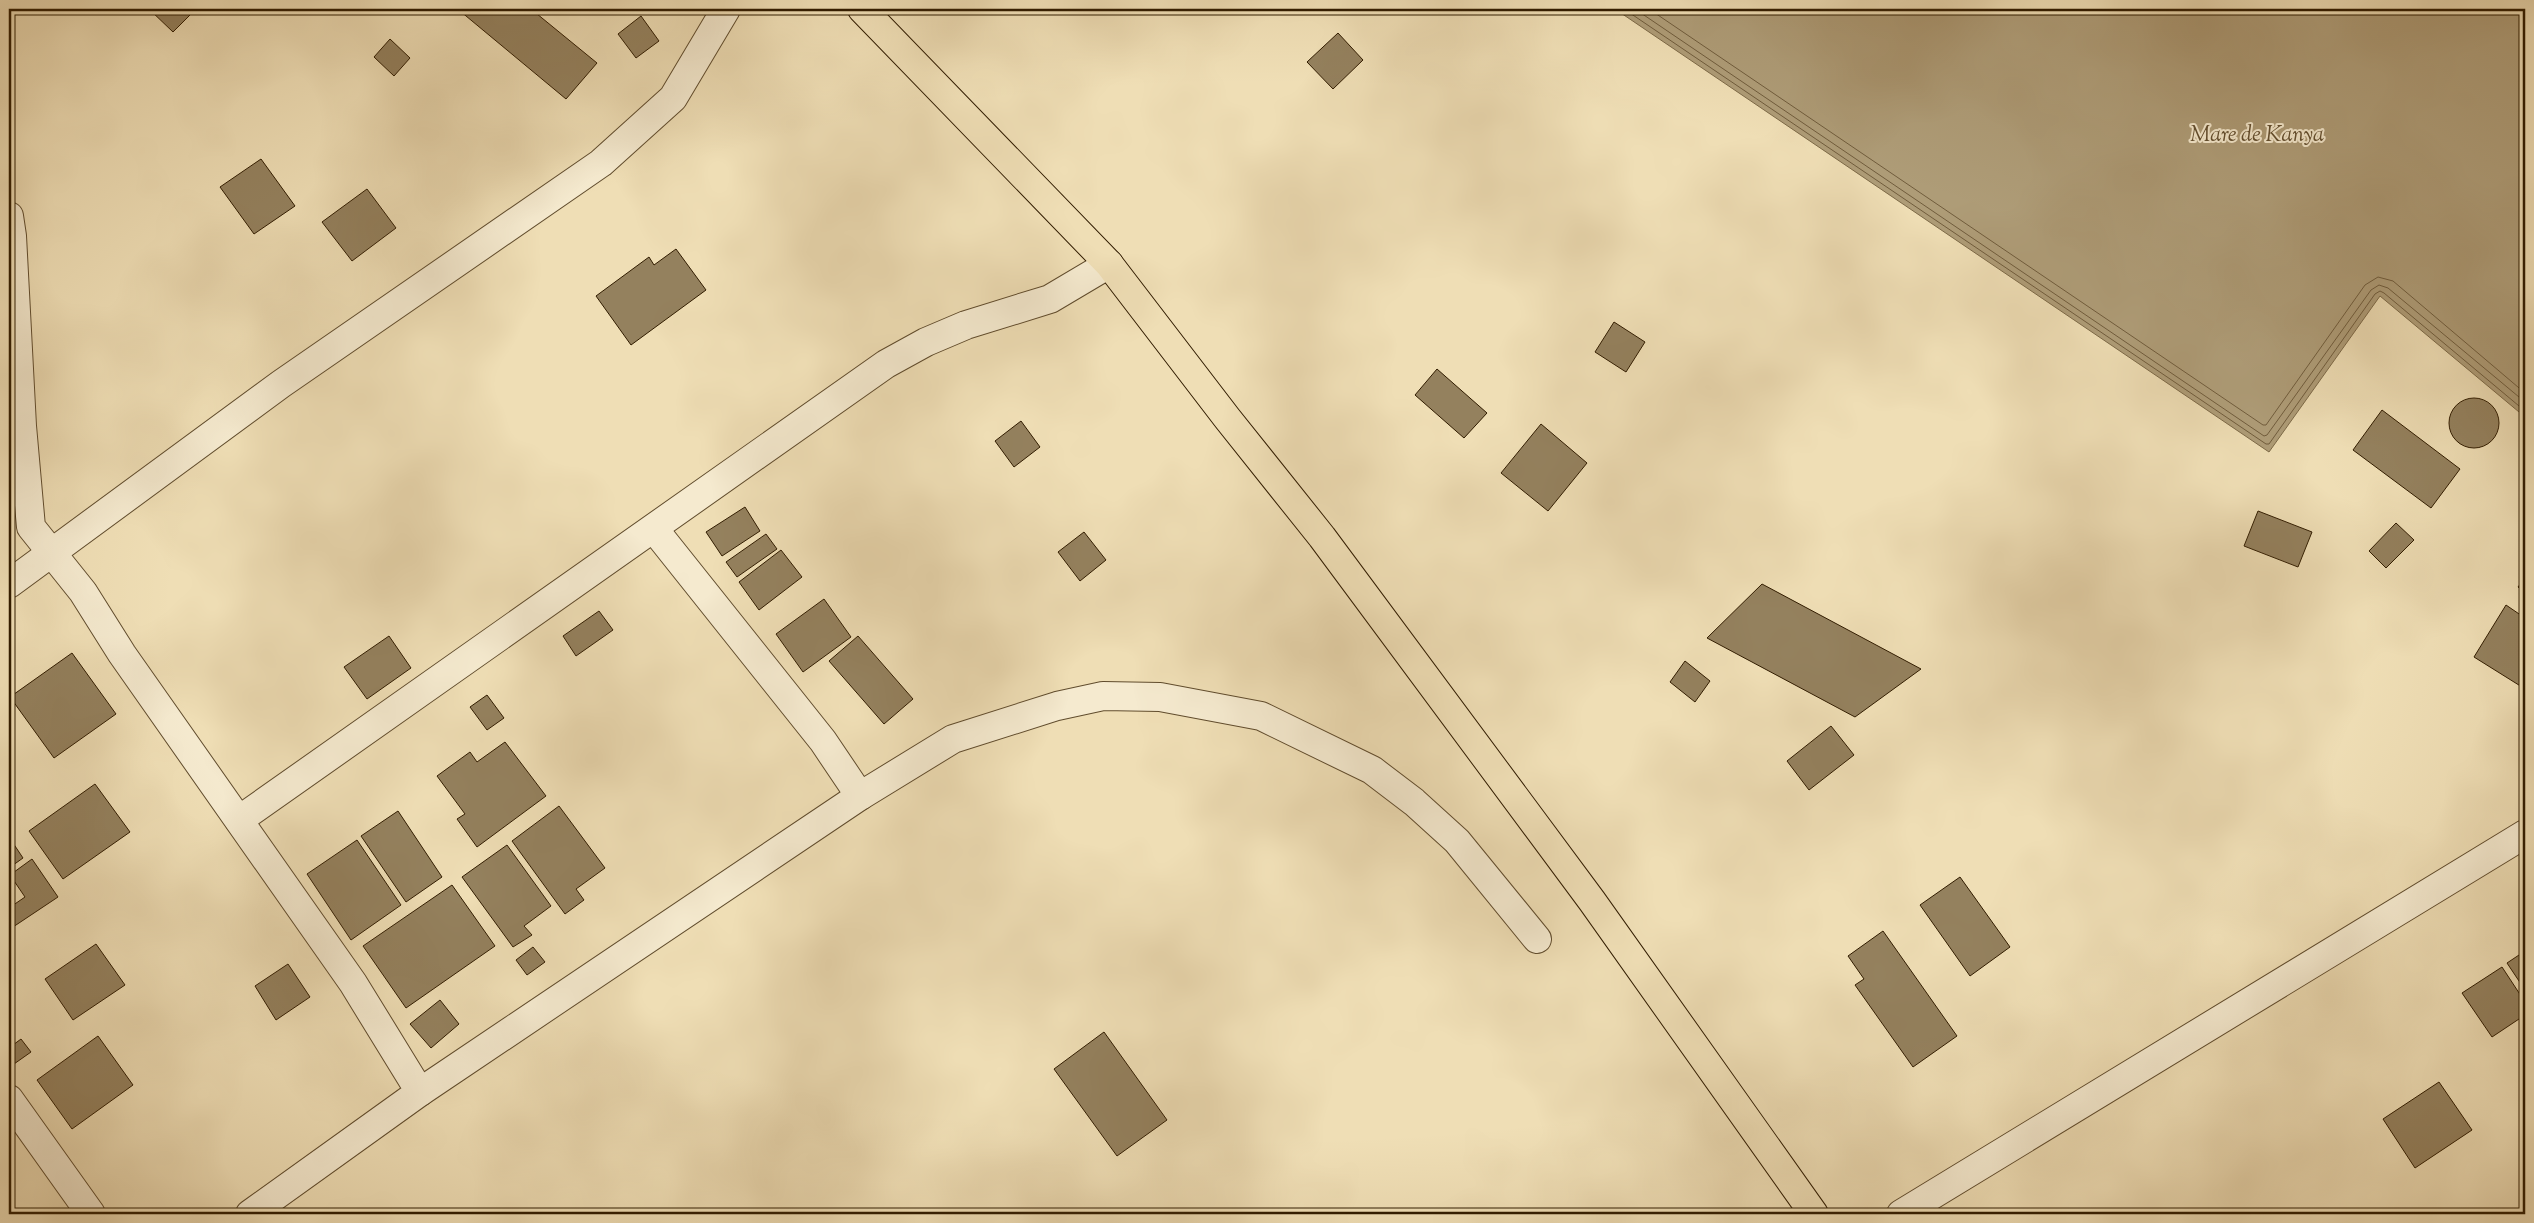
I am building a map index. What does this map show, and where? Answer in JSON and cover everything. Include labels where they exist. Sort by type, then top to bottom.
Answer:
[{"type":"highway","points":[[862,9],[1109,264],[1226,418],[1322,537],[1592,901],[1814,1214]]},
{"type":"street","points":[[9,584],[281,384],[601,163],[673,98],[726,9]]},
{"type":"street","points":[[9,216],[12,236],[22,426],[31,527],[83,592],[122,654],[353,983],[420,1092]]},
{"type":"street","points":[[240,820],[886,364],[926,342],[966,325],[1050,299],[1109,264]]},
{"type":"street","points":[[654,529],[823,741],[860,796]]},
{"type":"street","points":[[250,1214],[420,1092],[860,796],[953,740],[1057,706],[1104,696],[1160,696],[1261,716],[1372,770],[1414,802],[1457,841],[1536,939]]},
{"type":"street","points":[[1901,1214],[2525,834]]},
{"type":"street","points":[[9,1099],[91,1214]]},
{"type":"water","name":"Mare de Kanya","points":[[1615,9],[2525,9],[2525,417],[2380,296],[2269,452]]},
{"type":"building","points":[[149,9],[196,9],[173,32]]},
{"type":"building","points":[[461,9],[531,9],[597,63],[566,99],[460,11]]},
{"type":"building","points":[[641,16],[659,41],[636,58],[618,34]]},
{"type":"building","points":[[1338,33],[1363,60],[1333,89],[1307,62]]},
{"type":"building","points":[[390,39],[410,58],[394,76],[374,57]]},
{"type":"building","points":[[261,159],[295,206],[254,234],[220,187]]},
{"type":"building","points":[[367,189],[396,228],[352,261],[322,222]]},
{"type":"building","points":[[676,249],[706,290],[631,345],[596,296],[649,257],[654,265]]},
{"type":"building","points":[[1614,322],[1645,342],[1626,372],[1595,352]]},
{"type":"building","points":[[1437,369],[1487,413],[1464,438],[1415,395]]},
{"type":"building","points":[[2474,398],[2483,400],[2494,409],[2499,423],[2497,432],[2488,443],[2474,448],[2465,446],[2454,437],[2449,423],[2451,414],[2460,403]]},
{"type":"building","points":[[2382,410],[2460,469],[2431,508],[2353,450]]},
{"type":"building","points":[[1021,421],[1040,447],[1014,467],[995,441]]},
{"type":"building","points":[[1541,424],[1587,463],[1548,511],[1501,473]]},
{"type":"building","points":[[745,507],[760,531],[722,556],[706,532]]},
{"type":"building","points":[[2258,511],[2312,532],[2298,567],[2244,546]]},
{"type":"building","points":[[2396,523],[2414,540],[2386,568],[2369,551]]},
{"type":"building","points":[[1084,532],[1106,560],[1080,581],[1058,552]]},
{"type":"building","points":[[766,534],[777,549],[737,577],[726,562]]},
{"type":"building","points":[[781,550],[802,577],[759,610],[739,582]]},
{"type":"building","points":[[2525,578],[2525,593],[2518,587]]},
{"type":"building","points":[[1762,584],[1921,669],[1855,717],[1707,638]]},
{"type":"building","points":[[824,599],[851,637],[803,672],[776,634]]},
{"type":"building","points":[[2506,605],[2525,618],[2525,681],[2522,687],[2474,657]]},
{"type":"building","points":[[599,611],[613,630],[576,656],[563,636]]},
{"type":"building","points":[[389,636],[411,668],[367,699],[344,667]]},
{"type":"building","points":[[858,636],[913,699],[884,724],[829,661]]},
{"type":"building","points":[[72,653],[116,714],[54,758],[10,697]]},
{"type":"building","points":[[1685,661],[1710,681],[1695,702],[1670,682]]},
{"type":"building","points":[[487,695],[504,718],[487,730],[470,707]]},
{"type":"building","points":[[1831,726],[1854,755],[1809,790],[1787,761]]},
{"type":"building","points":[[505,742],[546,796],[477,847],[457,819],[465,814],[437,776],[470,752],[477,762]]},
{"type":"building","points":[[95,784],[130,832],[63,879],[29,831]]},
{"type":"building","points":[[559,806],[605,868],[576,889],[584,900],[565,914],[512,841]]},
{"type":"building","points":[[398,811],[442,877],[406,902],[361,836]]},
{"type":"building","points":[[9,837],[23,858],[9,868]]},
{"type":"building","points":[[357,840],[401,905],[351,940],[307,874]]},
{"type":"building","points":[[507,845],[551,906],[524,926],[532,935],[513,947],[462,877]]},
{"type":"building","points":[[32,859],[58,897],[13,927],[9,921],[9,908],[25,897],[10,875]]},
{"type":"building","points":[[1960,877],[2010,947],[1970,976],[1920,905]]},
{"type":"building","points":[[452,885],[495,946],[406,1008],[363,946]]},
{"type":"building","points":[[1883,931],[1957,1036],[1913,1067],[1855,985],[1864,979],[1848,956]]},
{"type":"building","points":[[96,944],[125,985],[73,1020],[45,979]]},
{"type":"building","points":[[533,947],[545,962],[527,975],[516,960]]},
{"type":"building","points":[[2525,951],[2525,990],[2507,963]]},
{"type":"building","points":[[288,964],[310,997],[276,1020],[255,986]]},
{"type":"building","points":[[2502,967],[2525,1002],[2525,1015],[2492,1037],[2462,993]]},
{"type":"building","points":[[440,1000],[459,1024],[431,1048],[410,1024]]},
{"type":"building","points":[[1104,1032],[1167,1120],[1117,1156],[1054,1069]]},
{"type":"building","points":[[98,1036],[133,1085],[72,1129],[37,1080]]},
{"type":"building","points":[[21,1039],[31,1052],[14,1064],[9,1057],[9,1048]]},
{"type":"building","points":[[2439,1082],[2472,1130],[2415,1168],[2383,1119]]}]
